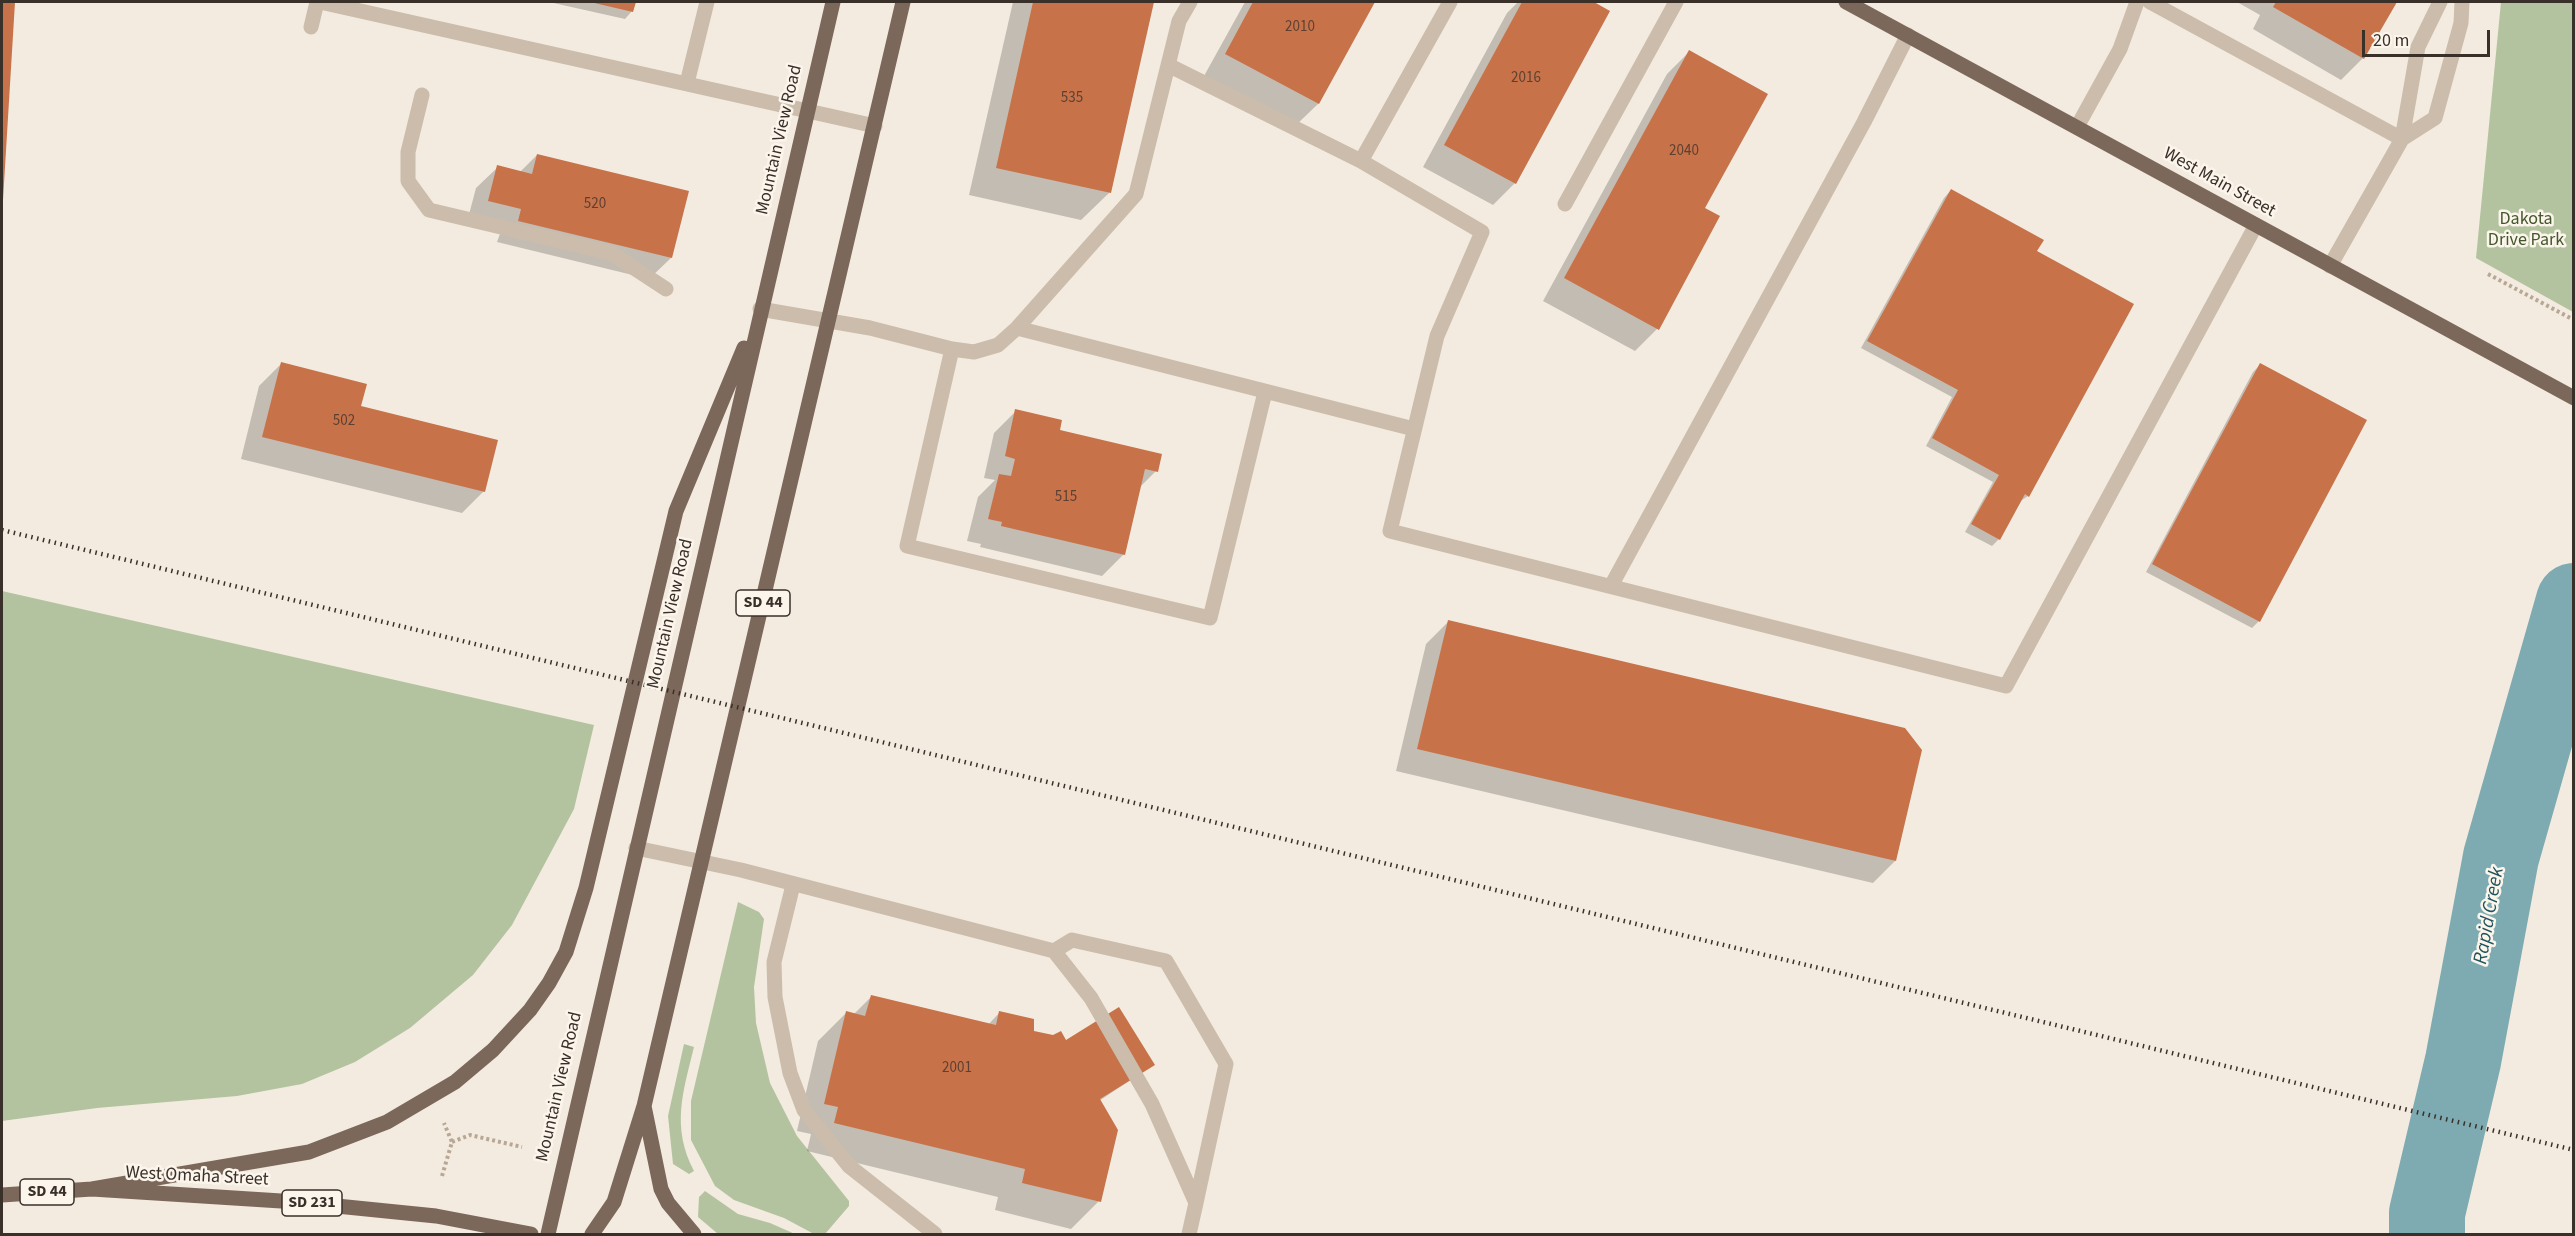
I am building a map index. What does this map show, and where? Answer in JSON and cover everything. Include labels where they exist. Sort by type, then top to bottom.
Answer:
[{"type":"main road","name":"Mountain View Road","points":[[548,1234],[760,309],[833,2]]},
{"type":"main road","name":"SD 44","points":[[592,1234],[614,1202],[644,1106],[830,323],[903,2]]},
{"type":"main road","name":"West Main Street","points":[[1846,2],[2574,398]]},
{"type":"main road","name":"SD 44","points":[[92,1189],[309,1152],[387,1122],[455,1082],[493,1050],[530,1010],[549,983],[566,952],[586,888],[676,511],[760,309]]},
{"type":"main road","points":[[644,1106],[661,1189],[668,1203],[694,1234]]},
{"type":"main road","name":"West Omaha Street","points":[[2,1195],[92,1189],[297,1202],[436,1216],[531,1234]]},
{"type":"street","points":[[311,27],[319,2],[386,9],[687,83],[875,126]]},
{"type":"street","points":[[687,83],[707,2]]},
{"type":"street","points":[[760,309],[830,323],[870,328],[952,349],[974,352],[998,345],[1017,328],[1136,194],[1179,21],[1190,2]]},
{"type":"street","points":[[1361,161],[1450,2]]},
{"type":"street","points":[[1565,204],[1676,2]]},
{"type":"street","points":[[2077,127],[2120,49],[2137,2]]},
{"type":"street","points":[[2150,2],[2402,139]]},
{"type":"street","points":[[2330,266],[2402,139],[2418,47],[2440,2]]},
{"type":"street","points":[[2402,139],[2435,118],[2461,23],[2462,2]]},
{"type":"street","points":[[1611,586],[1858,132],[1908,35]]},
{"type":"street","points":[[1168,65],[1361,161],[1482,232],[1437,336],[1390,531],[2006,686],[2256,225]]},
{"type":"street","points":[[422,94],[408,152],[408,181],[429,210],[611,253],[666,289]]},
{"type":"street","points":[[1017,328],[1413,429]]},
{"type":"street","points":[[952,349],[907,546],[1210,618],[1265,392]]},
{"type":"street","points":[[636,848],[702,861],[1054,951],[1091,998],[1152,1104],[1197,1203]]},
{"type":"street","points":[[793,885],[774,962],[775,997],[779,1029],[790,1073],[804,1110],[849,1166],[935,1234]]},
{"type":"street","points":[[1054,951],[1072,940],[1166,961],[1226,1064],[1189,1234]]},
{"type":"path","points":[[2488,274],[2574,320]]},
{"type":"path","points":[[442,1119],[452,1142],[442,1176]]},
{"type":"path","points":[[452,1142],[470,1135],[522,1147]]},
{"type":"green space","name":"Dakota Drive Park","points":[[2501,2],[2573,2],[2573,312],[2476,258]]},
{"type":"green space","points":[[2,591],[594,725],[574,809],[512,925],[473,975],[410,1028],[355,1062],[302,1084],[237,1096],[97,1108],[2,1121]]},
{"type":"green space","points":[[738,902],[759,912],[764,919],[754,987],[756,1023],[770,1083],[797,1136],[849,1201],[849,1206],[825,1234],[814,1234],[784,1218],[734,1200],[715,1186],[691,1140],[691,1101]]},
{"type":"green space","points":[[684,1044],[694,1047],[681,1109],[683,1139],[694,1171],[689,1174],[673,1164],[668,1116]]},
{"type":"green space","points":[[705,1191],[738,1214],[770,1223],[795,1234],[718,1234],[698,1217],[699,1197]]},
{"type":"building","points":[[2,2],[15,2],[3,200],[2,200]]},
{"type":"building","points":[[590,2],[636,2],[633,12]]},
{"type":"building","points":[[1033,2],[1154,2],[1111,193],[996,168]]},
{"type":"building","points":[[1253,2],[1375,2],[1319,104],[1225,54]]},
{"type":"building","points":[[1522,2],[1594,2],[1610,11],[1516,184],[1444,145]]},
{"type":"building","points":[[2276,2],[2397,2],[2364,59],[2273,7]]},
{"type":"building","points":[[1689,50],[1768,94],[1705,208],[1720,216],[1659,330],[1564,278]]},
{"type":"building","points":[[537,154],[689,191],[672,258],[518,221],[521,209],[488,201],[497,165],[532,174]]},
{"type":"building","points":[[1951,189],[2044,240],[2037,251],[2134,304],[2029,497],[2025,494],[2000,540],[1971,524],[1999,475],[1932,438],[1958,390],[1867,341]]},
{"type":"building","points":[[281,362],[367,384],[361,406],[498,440],[485,492],[262,437]]},
{"type":"building","points":[[2260,363],[2367,420],[2260,622],[2152,564]]},
{"type":"building","points":[[1015,409],[1062,420],[1060,430],[1162,454],[1158,472],[1145,469],[1125,555],[1001,526],[1002,522],[988,519],[999,474],[1011,476],[1015,459],[1005,456]]},
{"type":"building","points":[[1448,620],[1905,728],[1922,750],[1896,861],[1417,749]]},
{"type":"building","points":[[871,995],[996,1025],[999,1011],[1034,1019],[1034,1031],[1053,1035],[1061,1031],[1066,1040],[1119,1007],[1155,1065],[1100,1099],[1118,1130],[1101,1202],[1022,1183],[1025,1169],[834,1123],[838,1107],[824,1104],[846,1011],[865,1016]]},
{"type":"waterway","name":"Rapid Creek","points":[[2427,1234],[2427,1213],[2463,1061],[2501,857],[2574,601]]},
{"type":"railway","points":[[2,530],[2574,1150]]}]
